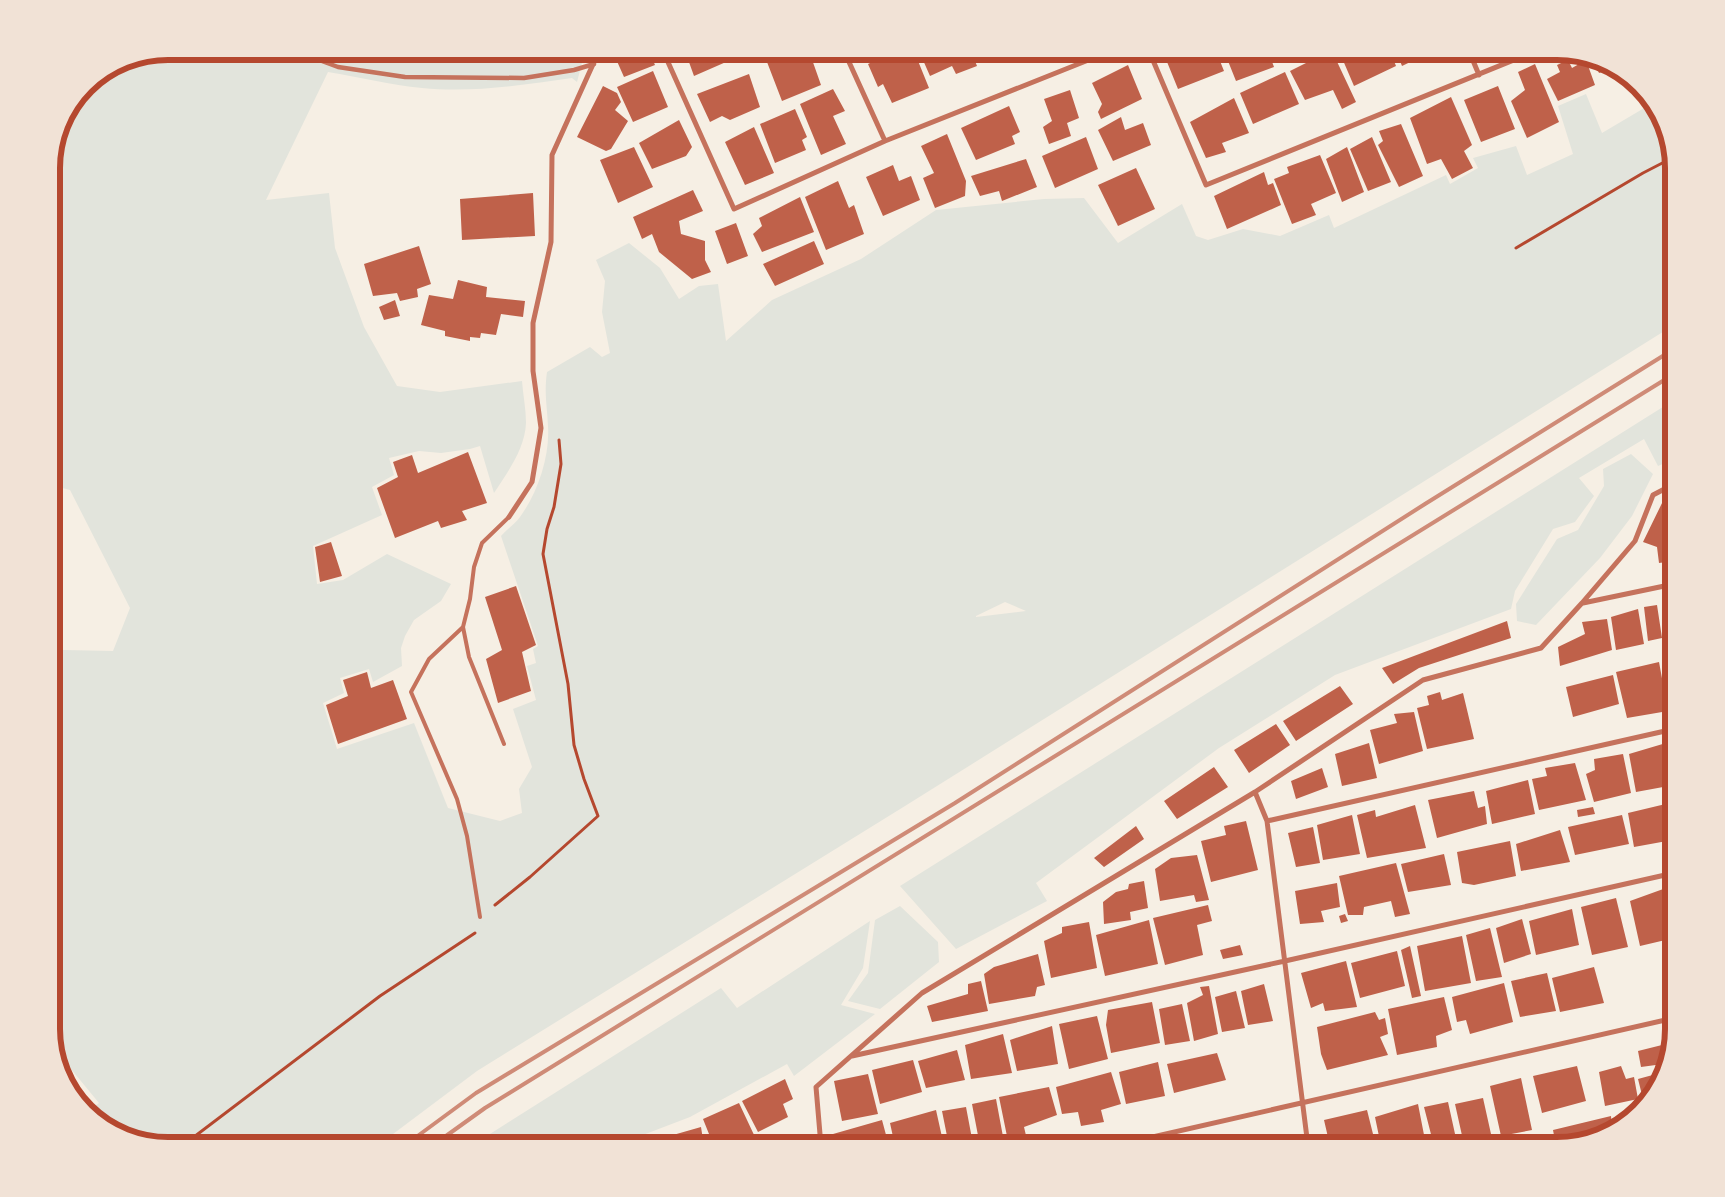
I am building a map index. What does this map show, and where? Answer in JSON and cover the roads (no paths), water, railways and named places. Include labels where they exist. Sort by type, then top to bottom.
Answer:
[{"type":"street","points":[[319,60],[338,67],[405,77],[524,78],[574,70],[594,64]]},
{"type":"street","points":[[509,517],[532,482],[541,428],[533,371],[533,323],[551,242],[552,155],[596,60]]},
{"type":"street","points":[[667,60],[734,209],[885,141],[1088,60]]},
{"type":"street","points":[[848,60],[885,141]]},
{"type":"street","points":[[1153,60],[1206,185],[1515,60]]},
{"type":"street","points":[[1473,60],[1479,75]]},
{"type":"street","points":[[820,1137],[816,1087],[922,993],[1255,792],[1423,680],[1541,648],[1635,541],[1653,495],[1665,489]]},
{"type":"street","points":[[1582,603],[1665,586]]},
{"type":"street","points":[[1267,821],[1665,731]]},
{"type":"street","points":[[1255,792],[1267,821],[1307,1137]]},
{"type":"street","points":[[851,1056],[1665,875]]},
{"type":"street","points":[[1153,1137],[1665,1020]]},
{"type":"lane","points":[[504,744],[469,658],[463,628],[470,598],[474,567],[482,543],[509,517]]},
{"type":"lane","points":[[463,628],[429,659],[411,692],[457,799],[467,836],[480,917]]},
{"type":"railway","points":[[416,1137],[476,1093],[955,803],[1425,504],[1665,355]]},
{"type":"railway","points":[[445,1137],[485,1108],[1665,380]]}]
